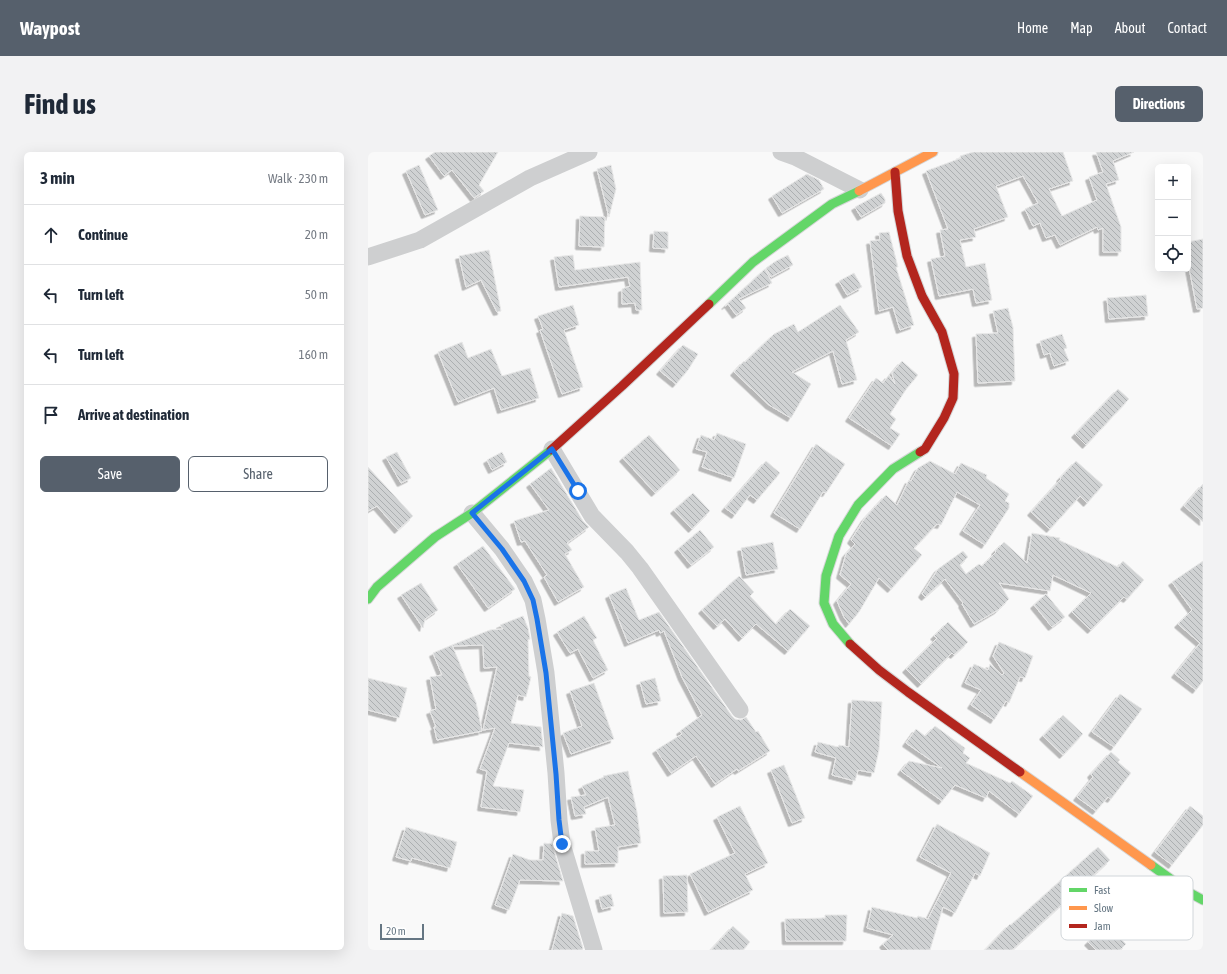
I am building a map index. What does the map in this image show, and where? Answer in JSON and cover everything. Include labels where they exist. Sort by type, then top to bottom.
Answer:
[{"type":"street","points":[[368,258],[420,240],[530,178],[589,152]]},
{"type":"street","points":[[781,152],[795,157],[860,190]]},
{"type":"street","points":[[368,599],[377,587],[435,537],[472,513],[552,449],[622,386],[753,262],[832,204],[933,152]]},
{"type":"street","points":[[895,172],[898,211],[907,256],[922,296],[942,332],[954,374],[953,398],[944,418],[925,449],[893,468],[858,505],[839,536],[826,576],[824,604],[833,624],[854,649],[908,692],[1166,876]]},
{"type":"street","points":[[552,449],[592,516],[627,552],[640,568],[740,710]]},
{"type":"street","points":[[472,513],[502,549],[520,575],[533,600],[546,673],[562,844],[594,950]]},
{"type":"street","points":[[1193,895],[1203,900]]},
{"type":"building","points":[[435,152],[498,152],[479,185],[484,191],[474,198],[452,170],[444,176],[429,156]]},
{"type":"building","points":[[973,152],[1063,152],[1073,181],[1049,189],[1062,216],[1097,200],[1089,177],[1103,172],[1096,152],[1134,152],[1113,161],[1119,180],[1106,184],[1121,227],[1121,252],[1103,252],[1103,228],[1098,230],[1097,227],[1060,245],[1055,235],[1046,238],[1040,223],[1033,226],[1025,209],[1038,203],[1023,176],[996,186],[1008,217],[974,229],[976,237],[960,240],[966,267],[985,263],[992,300],[976,303],[973,289],[939,296],[931,259],[945,256],[940,230],[948,229],[926,171]]},
{"type":"building","points":[[419,165],[438,210],[425,215],[406,171]]},
{"type":"building","points":[[611,165],[616,189],[609,217],[597,169]]},
{"type":"building","points":[[807,174],[819,180],[824,189],[782,213],[772,196]]},
{"type":"building","points":[[881,193],[885,199],[885,203],[861,217],[855,207]]},
{"type":"building","points":[[580,216],[605,217],[604,247],[579,246]]},
{"type":"building","points":[[654,231],[668,232],[668,249],[653,248]]},
{"type":"building","points":[[889,232],[898,267],[896,267],[914,325],[900,330],[893,307],[879,311],[870,241],[880,240],[879,233]]},
{"type":"building","points":[[1203,239],[1203,308],[1197,309],[1190,272],[1191,241]]},
{"type":"building","points":[[489,250],[501,311],[497,312],[481,280],[466,287],[459,256]]},
{"type":"building","points":[[573,255],[575,270],[640,262],[642,310],[636,310],[635,303],[622,304],[622,289],[630,286],[628,277],[559,287],[554,257]]},
{"type":"building","points":[[788,255],[793,265],[771,277],[766,268]]},
{"type":"building","points":[[765,269],[772,283],[739,299],[746,308],[736,315],[728,304],[725,306]]},
{"type":"building","points":[[854,273],[862,287],[847,295],[839,281]]},
{"type":"building","points":[[1146,295],[1148,316],[1109,319],[1107,298]]},
{"type":"building","points":[[573,305],[579,325],[564,330],[583,387],[562,394],[540,330],[543,329],[538,316]]},
{"type":"building","points":[[840,305],[859,332],[846,340],[857,380],[842,384],[833,351],[792,372],[811,384],[791,418],[769,405],[734,372],[774,334],[794,324],[798,332]]},
{"type":"building","points":[[1008,308],[1013,327],[1015,381],[978,383],[976,334],[998,333],[993,311]]},
{"type":"building","points":[[1062,334],[1067,348],[1064,349],[1069,361],[1054,366],[1050,353],[1044,355],[1040,341]]},
{"type":"building","points":[[462,342],[468,358],[491,349],[502,376],[530,368],[539,398],[501,410],[494,388],[458,402],[438,352]]},
{"type":"building","points":[[683,345],[698,354],[688,370],[676,384],[660,371]]},
{"type":"building","points":[[902,361],[918,375],[907,388],[890,414],[896,419],[890,428],[900,434],[892,446],[849,418],[876,378],[883,383],[889,375],[895,384],[892,373]]},
{"type":"building","points":[[1118,389],[1129,399],[1086,445],[1075,434]]},
{"type":"building","points":[[717,433],[746,444],[734,478],[702,467],[707,452],[696,449],[701,435],[714,440]]},
{"type":"building","points":[[649,435],[680,470],[655,493],[623,458]]},
{"type":"building","points":[[816,444],[845,464],[826,493],[823,492],[800,529],[774,513]]},
{"type":"building","points":[[397,452],[411,478],[401,483],[386,457]]},
{"type":"building","points":[[502,452],[507,462],[492,470],[487,460]]},
{"type":"building","points":[[766,461],[780,473],[757,500],[750,495],[735,515],[725,508]]},
{"type":"building","points":[[930,461],[955,474],[961,463],[987,475],[986,478],[1009,494],[1005,501],[1009,503],[1009,508],[985,545],[963,531],[980,505],[957,492],[941,525],[937,524],[914,548],[922,555],[891,589],[879,578],[859,612],[849,624],[837,601],[851,584],[840,575],[846,554],[855,544],[851,540],[865,518],[886,495],[897,505],[909,480],[911,481],[918,468]]},
{"type":"building","points":[[1076,461],[1103,485],[1087,503],[1080,496],[1050,529],[1031,512]]},
{"type":"building","points":[[368,467],[413,516],[398,530],[377,506],[368,511]]},
{"type":"building","points":[[551,468],[583,521],[589,527],[567,543],[572,550],[565,554],[584,587],[558,602],[544,577],[547,575],[525,541],[521,542],[514,521],[549,510],[530,484]]},
{"type":"building","points":[[1203,484],[1203,522],[1184,506]]},
{"type":"building","points":[[693,493],[710,511],[692,529],[674,510]]},
{"type":"building","points":[[700,530],[714,547],[691,565],[678,549]]},
{"type":"building","points":[[1032,533],[1060,538],[1059,540],[1118,567],[1123,561],[1144,580],[1127,599],[1124,597],[1091,630],[1072,612],[1091,593],[1053,575],[1050,591],[999,583],[1009,599],[998,610],[974,624],[962,604],[963,603],[945,579],[925,597],[922,594],[938,569],[963,551],[968,557],[960,565],[966,574],[979,564],[982,566],[1004,542],[1027,563]]},
{"type":"building","points":[[773,542],[778,569],[746,575],[741,548]]},
{"type":"building","points":[[483,546],[515,589],[488,608],[457,564]]},
{"type":"building","points":[[1203,561],[1203,681],[1196,690],[1175,674],[1200,643],[1178,624],[1192,610],[1172,582]]},
{"type":"building","points":[[739,576],[754,592],[750,596],[776,624],[790,609],[810,626],[788,651],[756,624],[742,638],[725,619],[717,626],[702,610]]},
{"type":"building","points":[[421,583],[438,610],[425,619],[423,628],[401,595]]},
{"type":"building","points":[[626,588],[639,620],[659,612],[732,716],[735,719],[741,720],[746,717],[756,732],[758,731],[770,751],[738,771],[737,769],[715,784],[696,756],[671,773],[656,750],[682,734],[680,731],[702,715],[682,677],[664,631],[660,633],[659,630],[628,643],[609,595]]},
{"type":"building","points":[[1046,594],[1065,617],[1052,627],[1034,605]]},
{"type":"building","points":[[523,616],[528,628],[530,639],[528,640],[529,676],[531,677],[526,697],[518,695],[511,723],[541,727],[543,747],[509,743],[493,786],[524,790],[520,812],[481,807],[487,771],[480,769],[495,728],[483,730],[497,667],[484,668],[483,645],[452,645],[490,630],[503,629],[500,625]]},
{"type":"building","points":[[584,616],[597,638],[593,640],[608,670],[593,678],[578,649],[570,653],[557,632]]},
{"type":"building","points":[[948,622],[968,642],[954,655],[952,653],[921,684],[906,669],[937,638],[934,636]]},
{"type":"building","points":[[999,642],[1033,656],[1025,678],[1020,677],[1009,703],[1006,701],[994,720],[971,705],[981,690],[965,683],[974,664],[988,670],[990,664],[1002,675],[1004,673],[993,656]]},
{"type":"building","points":[[452,645],[476,702],[482,731],[437,740],[434,727],[436,727],[430,711],[436,709],[430,677],[442,675],[433,653]]},
{"type":"building","points":[[368,678],[407,688],[399,718],[368,710]]},
{"type":"building","points":[[655,678],[661,701],[646,704],[640,682]]},
{"type":"building","points":[[594,683],[614,739],[571,754],[563,733],[582,726],[570,691]]},
{"type":"building","points":[[1120,694],[1142,709],[1114,747],[1092,732]]},
{"type":"building","points":[[852,700],[882,702],[879,750],[874,773],[858,770],[855,781],[832,775],[836,758],[815,752],[818,742],[838,747],[839,745],[849,747]]},
{"type":"building","points":[[1063,715],[1083,734],[1063,755],[1043,736]]},
{"type":"building","points":[[935,726],[965,748],[963,753],[970,758],[966,763],[1010,783],[1012,781],[1033,796],[1019,814],[989,791],[986,798],[955,785],[942,801],[901,771],[909,761],[942,768],[906,743],[916,729],[925,736]]},
{"type":"building","points":[[1111,752],[1120,760],[1118,762],[1131,773],[1111,799],[1108,797],[1096,811],[1077,797],[1093,777],[1091,774]]},
{"type":"building","points":[[784,765],[805,818],[792,823],[771,770]]},
{"type":"building","points":[[628,771],[637,812],[641,843],[618,847],[618,863],[585,864],[585,851],[599,851],[595,828],[615,825],[608,797],[584,807],[586,814],[575,816],[571,797],[586,795],[582,786],[604,777],[603,776]]},
{"type":"building","points":[[740,806],[768,863],[745,874],[753,890],[708,912],[690,874],[735,853],[717,817]]},
{"type":"building","points":[[1190,806],[1203,816],[1203,825],[1172,865],[1155,852]]},
{"type":"building","points":[[937,824],[990,853],[980,876],[975,873],[955,913],[943,907],[930,950],[888,950],[883,944],[893,935],[867,928],[872,907],[917,918],[918,916],[928,919],[951,873],[920,857]]},
{"type":"building","points":[[406,827],[457,842],[450,868],[412,858],[411,861],[396,857]]},
{"type":"building","points":[[544,843],[552,844],[563,881],[520,880],[509,910],[495,905],[513,854],[530,860],[543,860]]},
{"type":"building","points":[[1098,847],[1110,860],[1093,876],[1066,876]]},
{"type":"building","points":[[687,875],[688,912],[664,913],[663,876]]},
{"type":"building","points":[[1061,880],[1061,905],[1012,950],[985,950],[1010,924],[1011,925]]},
{"type":"building","points":[[611,894],[614,906],[602,909],[599,897]]},
{"type":"building","points":[[562,913],[573,916],[583,948],[582,950],[552,950]]},
{"type":"building","points":[[825,915],[847,915],[846,941],[786,941],[785,919],[825,918]]},
{"type":"building","points":[[733,926],[750,942],[743,950],[711,950]]},
{"type":"building","points":[[1090,940],[1122,940],[1126,944],[1120,950],[1096,950],[1088,942]]},
{"type":"traffic: fast","points":[[709,304],[753,262],[832,204],[859,191]]},
{"type":"traffic: fast","points":[[368,599],[377,587],[435,537],[472,513],[551,450]]},
{"type":"traffic: fast","points":[[850,644],[833,624],[824,603],[826,576],[839,536],[858,505],[893,469],[920,452]]},
{"type":"traffic: fast","points":[[1151,865],[1166,876]]},
{"type":"traffic: fast","points":[[1193,895],[1203,900]]},
{"type":"traffic: slow","points":[[859,191],[933,152]]},
{"type":"traffic: slow","points":[[1020,772],[1151,865]]},
{"type":"traffic: jam","points":[[895,172],[898,211],[907,256],[922,296],[942,332],[954,374],[953,398],[944,418],[925,449],[920,452]]},
{"type":"traffic: jam","points":[[551,450],[709,304]]},
{"type":"traffic: jam","points":[[850,644],[879,670],[908,692],[1020,772]]},
{"type":"route","points":[[562,844],[546,673],[533,600],[524,581],[502,549],[472,513],[552,449],[578,491]]}]
